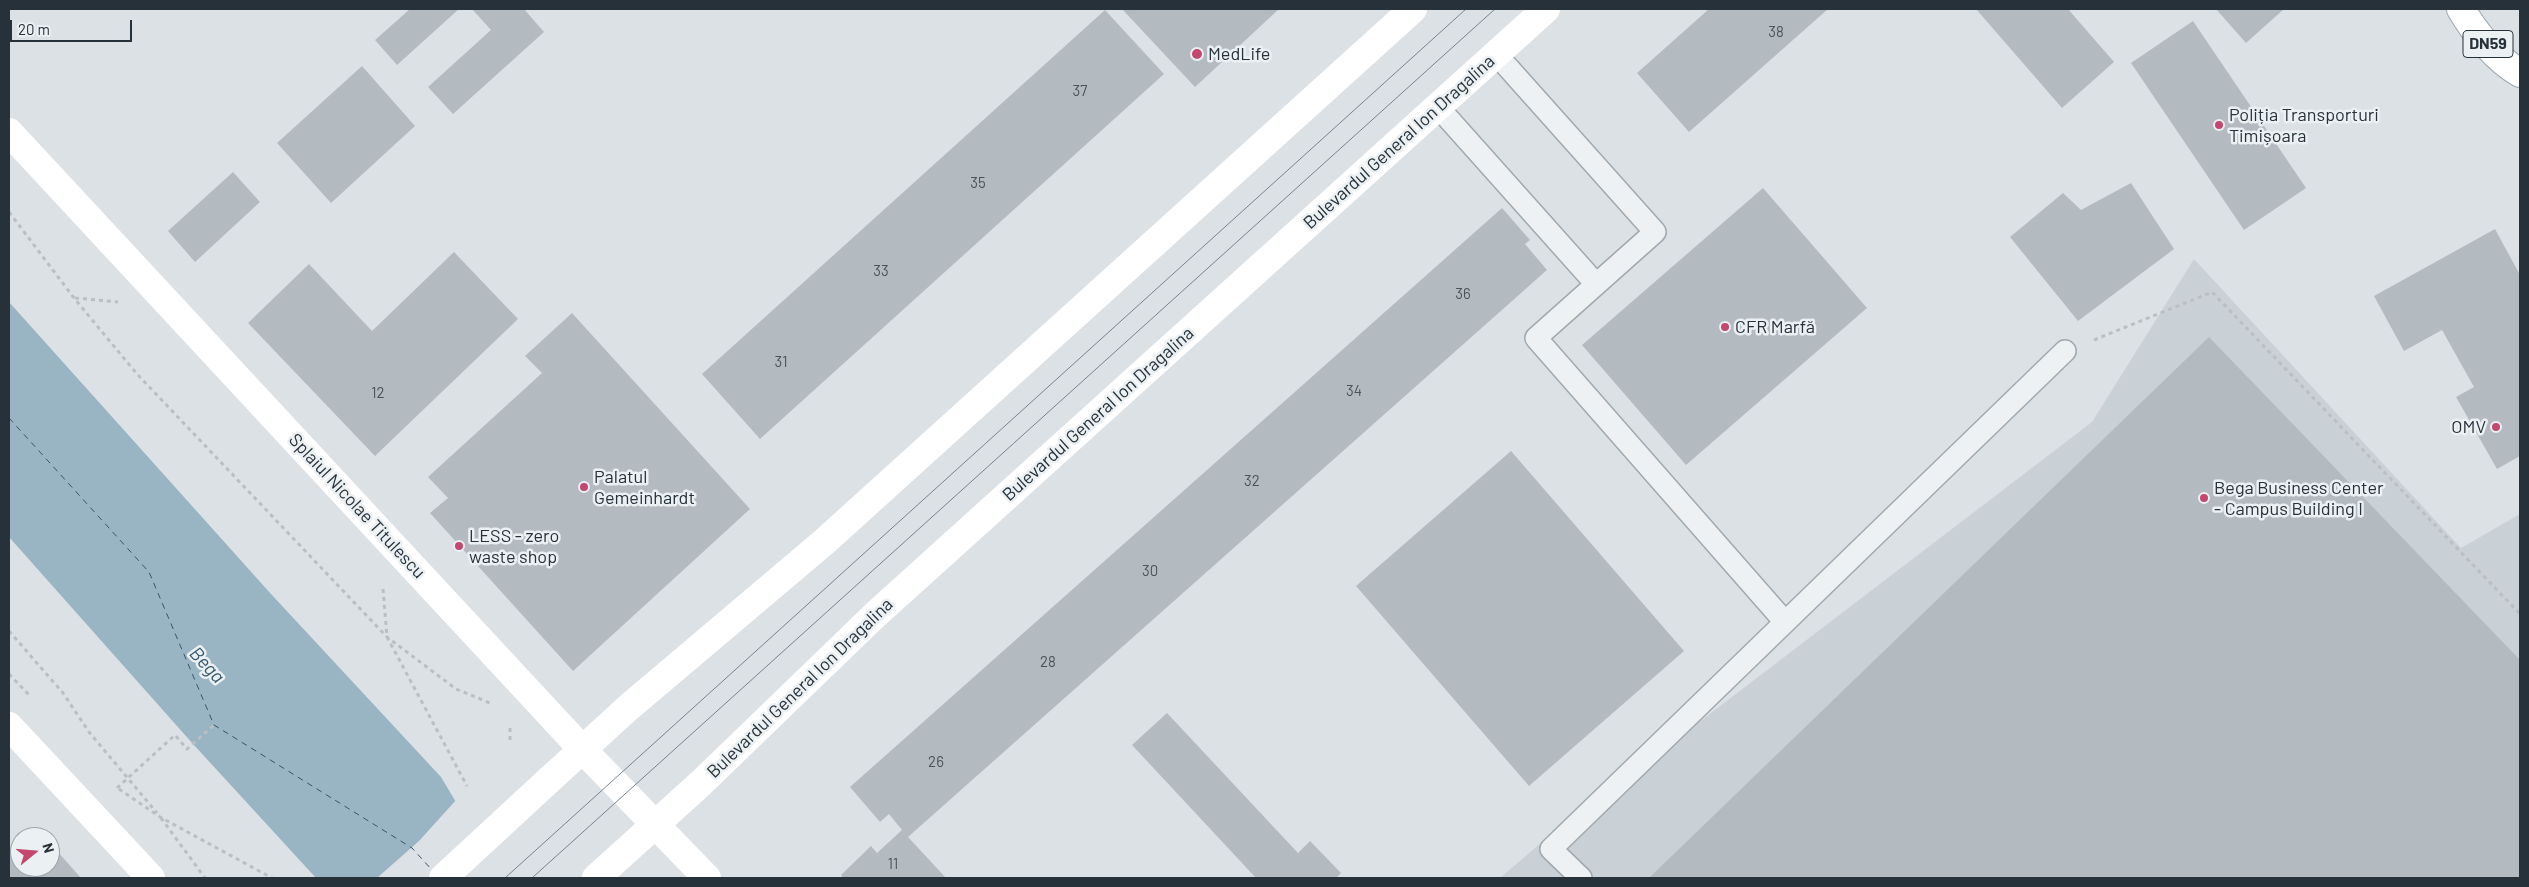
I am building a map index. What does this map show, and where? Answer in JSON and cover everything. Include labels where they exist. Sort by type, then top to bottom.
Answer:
[{"type":"main road","points":[[443,878],[629,707],[824,542],[1413,9]]},
{"type":"main road","name":"Bulevardul General Ion Dragalina","points":[[596,878],[700,784],[875,616],[1546,9]]},
{"type":"main road","name":"DN59","points":[[2461,9],[2505,64],[2520,73]]},
{"type":"main road","name":"Splaiul Nicolae Titulescu","points":[[9,132],[582,749],[708,878]]},
{"type":"main road","points":[[9,726],[151,878]]},
{"type":"lane","points":[[1496,54],[1655,232],[1536,338],[1785,622]]},
{"type":"lane","points":[[1438,107],[1596,284]]},
{"type":"lane","points":[[1581,878],[1551,849],[2065,351]]},
{"type":"path","points":[[9,212],[74,298],[137,374],[387,637],[456,689],[493,705]]},
{"type":"path","points":[[2065,351],[2212,292],[2520,614]]},
{"type":"path","points":[[74,298],[124,302]]},
{"type":"path","points":[[383,582],[387,637],[467,786]]},
{"type":"path","points":[[9,632],[63,693],[89,732],[160,817],[205,878]]},
{"type":"path","points":[[118,788],[175,735],[187,749],[214,725]]},
{"type":"path","points":[[510,728],[510,740]]},
{"type":"path","points":[[160,817],[272,878]]},
{"type":"shaded area","name":"Bega Business Center - Campus Building I","points":[[2194,259],[2461,548],[2520,514],[2520,878],[1500,878],[1542,842],[2092,422]]},
{"type":"water","name":"Bega","points":[[9,302],[271,594],[441,777],[475,834],[519,878],[316,878],[193,744],[9,537]]},
{"type":"pier","points":[[457,799],[477,832],[522,878],[377,878],[419,841]]},
{"type":"building","points":[[410,9],[459,9],[397,65],[375,40]]},
{"type":"building","points":[[472,9],[524,9],[544,32],[453,114],[428,87],[491,30]]},
{"type":"building","name":"MedLife","points":[[1122,9],[1279,9],[1195,87]]},
{"type":"building","points":[[1709,9],[1828,9],[1689,132],[1637,73]]},
{"type":"building","points":[[1976,9],[2068,9],[2114,62],[2062,108]]},
{"type":"building","points":[[2216,9],[2284,9],[2246,43]]},
{"type":"building","points":[[1105,10],[1164,74],[760,439],[702,374]]},
{"type":"building","name":"Poliția Transporturi Timișoara","points":[[2193,21],[2306,188],[2244,230],[2131,63]]},
{"type":"building","points":[[362,66],[415,126],[331,203],[277,143]]},
{"type":"building","points":[[233,172],[260,202],[195,262],[168,231]]},
{"type":"building","points":[[2131,183],[2174,249],[2078,321],[2010,237],[2063,193],[2081,210]]},
{"type":"building","name":"CFR Marfă","points":[[1763,188],[1867,308],[1686,465],[1582,345]]},
{"type":"building","points":[[1502,208],[1530,240],[1525,244],[1547,270],[908,837],[946,878],[843,878],[841,875],[871,846],[877,853],[902,830],[889,814],[880,822],[850,787]]},
{"type":"building","points":[[2495,229],[2520,275],[2520,456],[2497,469],[2456,397],[2474,387],[2442,330],[2404,351],[2374,296]]},
{"type":"building","points":[[454,252],[518,319],[375,456],[248,323],[309,264],[372,331]]},
{"type":"building","name":"Palatul Gemeinhardt","points":[[572,313],[750,509],[573,671],[430,513],[448,498],[428,477],[542,373],[525,356]]},
{"type":"building","name":"Bega Business Center - Campus Building I","points":[[2209,337],[2520,660],[2520,878],[1649,878]]},
{"type":"building","points":[[1511,451],[1684,651],[1529,786],[1356,586]]},
{"type":"building","points":[[1167,713],[1298,853],[1310,841],[1341,873],[1336,878],[1256,878],[1132,745]]},
{"type":"building","points":[[9,852],[10,877],[60,877],[60,854],[81,878],[9,878]]},
{"type":"ferry route","points":[[9,418],[149,572],[214,725],[412,848],[432,870]]},
{"type":"tram line","points":[[505,878],[1466,9]]},
{"type":"tram line","points":[[532,878],[1495,9]]},
{"type":"place","name":"MedLife","points":[[1197,54]]},
{"type":"place","name":"Poliția Transporturi Timișoara","points":[[2219,125]]},
{"type":"place","name":"CFR Marfă","points":[[1725,327]]},
{"type":"place","name":"OMV","points":[[2496,427]]},
{"type":"place","name":"Palatul Gemeinhardt","points":[[584,487]]},
{"type":"place","name":"Bega Business Center - Campus Building I","points":[[2204,498]]},
{"type":"place","name":"LESS - zero waste shop","points":[[459,546]]}]
